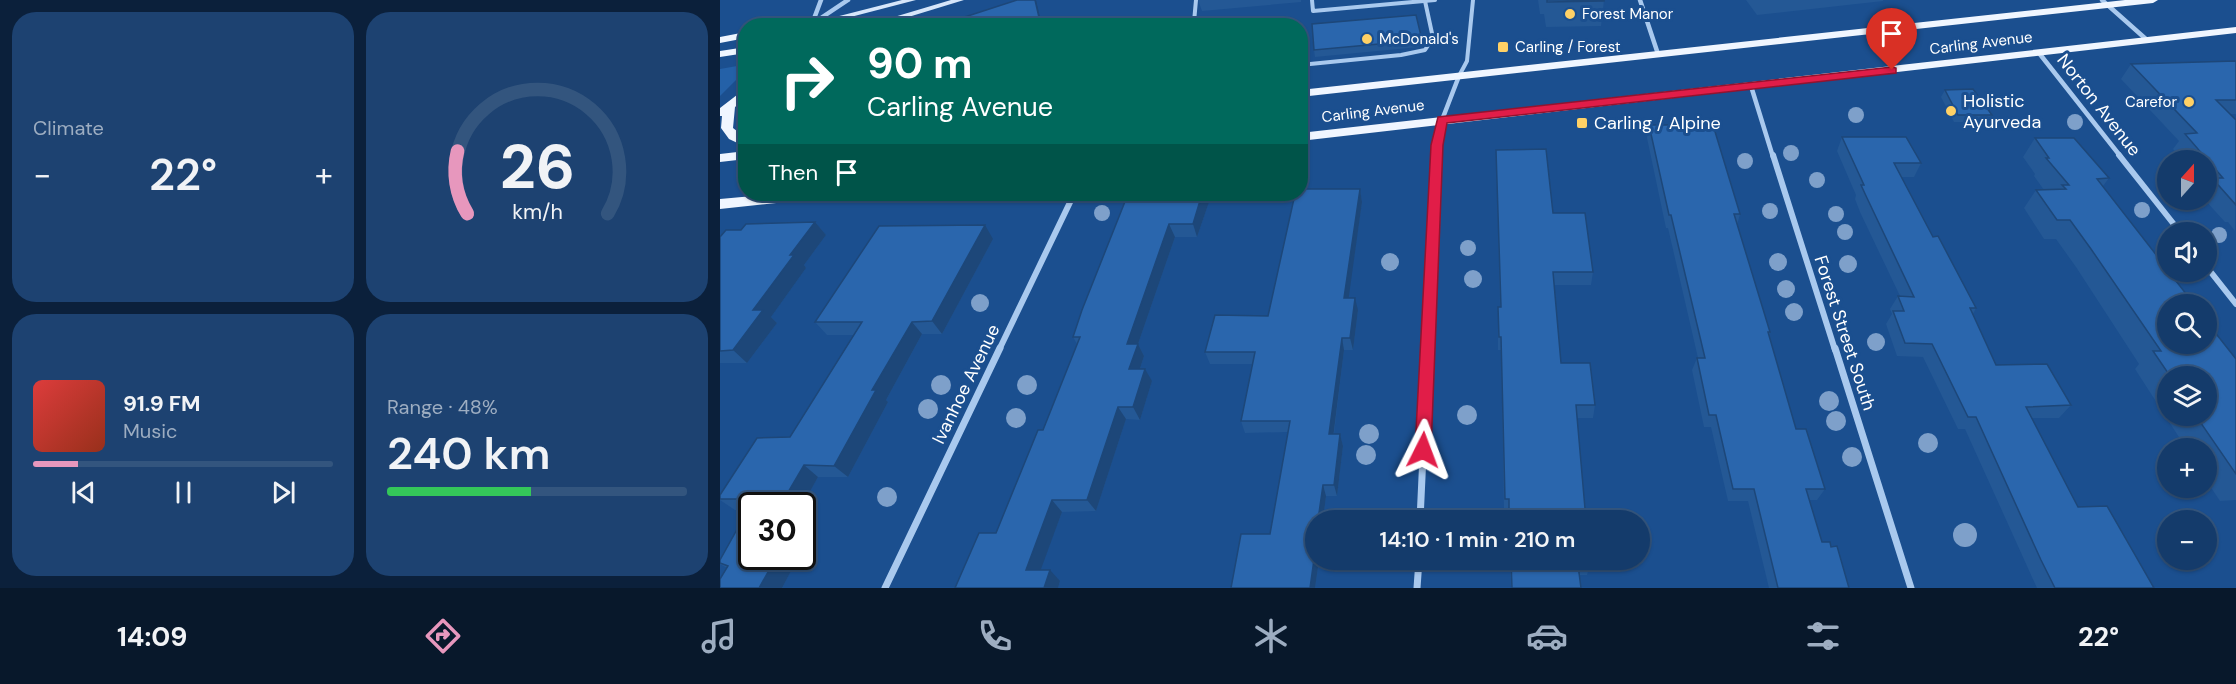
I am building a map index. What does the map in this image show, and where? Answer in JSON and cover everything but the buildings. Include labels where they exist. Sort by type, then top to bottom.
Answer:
[{"type":"main road","points":[[837,18],[912,0]]},
{"type":"main road","points":[[896,18],[960,0]]},
{"type":"main road","name":"Carling Avenue","points":[[1308,93],[2105,2],[2153,0]]},
{"type":"main road","name":"Carling Avenue","points":[[1308,136],[2236,30]]},
{"type":"main road","points":[[720,40],[738,37]]},
{"type":"main road","points":[[720,54],[738,51]]},
{"type":"main road","points":[[738,98],[725,110],[727,128],[738,139]]},
{"type":"main road","points":[[720,158],[738,156]]},
{"type":"main road","points":[[720,204],[748,201]]},
{"type":"street","points":[[812,18],[821,0]]},
{"type":"street","points":[[819,18],[848,0]]},
{"type":"street","points":[[1640,0],[1658,54]]},
{"type":"street","points":[[2105,2],[2147,40]]},
{"type":"street","name":"Norton Avenue","points":[[2039,53],[2172,222]]},
{"type":"street","points":[[1420,510],[1437,145],[1442,120],[1459,76]]},
{"type":"street","name":"Forest Street South","points":[[1751,86],[1911,588]]},
{"type":"street","name":"Ivanhoe Avenue","points":[[885,588],[1071,201]]},
{"type":"street","points":[[2217,280],[2236,304]]},
{"type":"street","points":[[1417,588],[1418,570]]},
{"type":"lane","points":[[1194,18],[1196,0]]},
{"type":"lane","points":[[1312,0],[1313,11],[1435,0]]},
{"type":"lane","points":[[1459,76],[1467,61],[1473,0]]},
{"type":"lane","points":[[1308,64],[1401,55],[1425,50],[1433,38],[1425,1]]},
{"type":"shaded area","points":[[738,66],[738,78],[720,96],[720,69]]},
{"type":"place","name":"Forest Manor","points":[[1570,14]]},
{"type":"place","name":"McDonald's","points":[[1367,39]]},
{"type":"place","name":"Carling / Forest","points":[[1503,47]]},
{"type":"place","name":"Carefor","points":[[2189,102]]},
{"type":"place","name":"Holistic Ayurveda","points":[[1951,111]]},
{"type":"place","name":"Carling / Alpine","points":[[1582,123]]},
{"type":"route","points":[[1423,450],[1437,145],[1442,120],[1892,70]]}]
